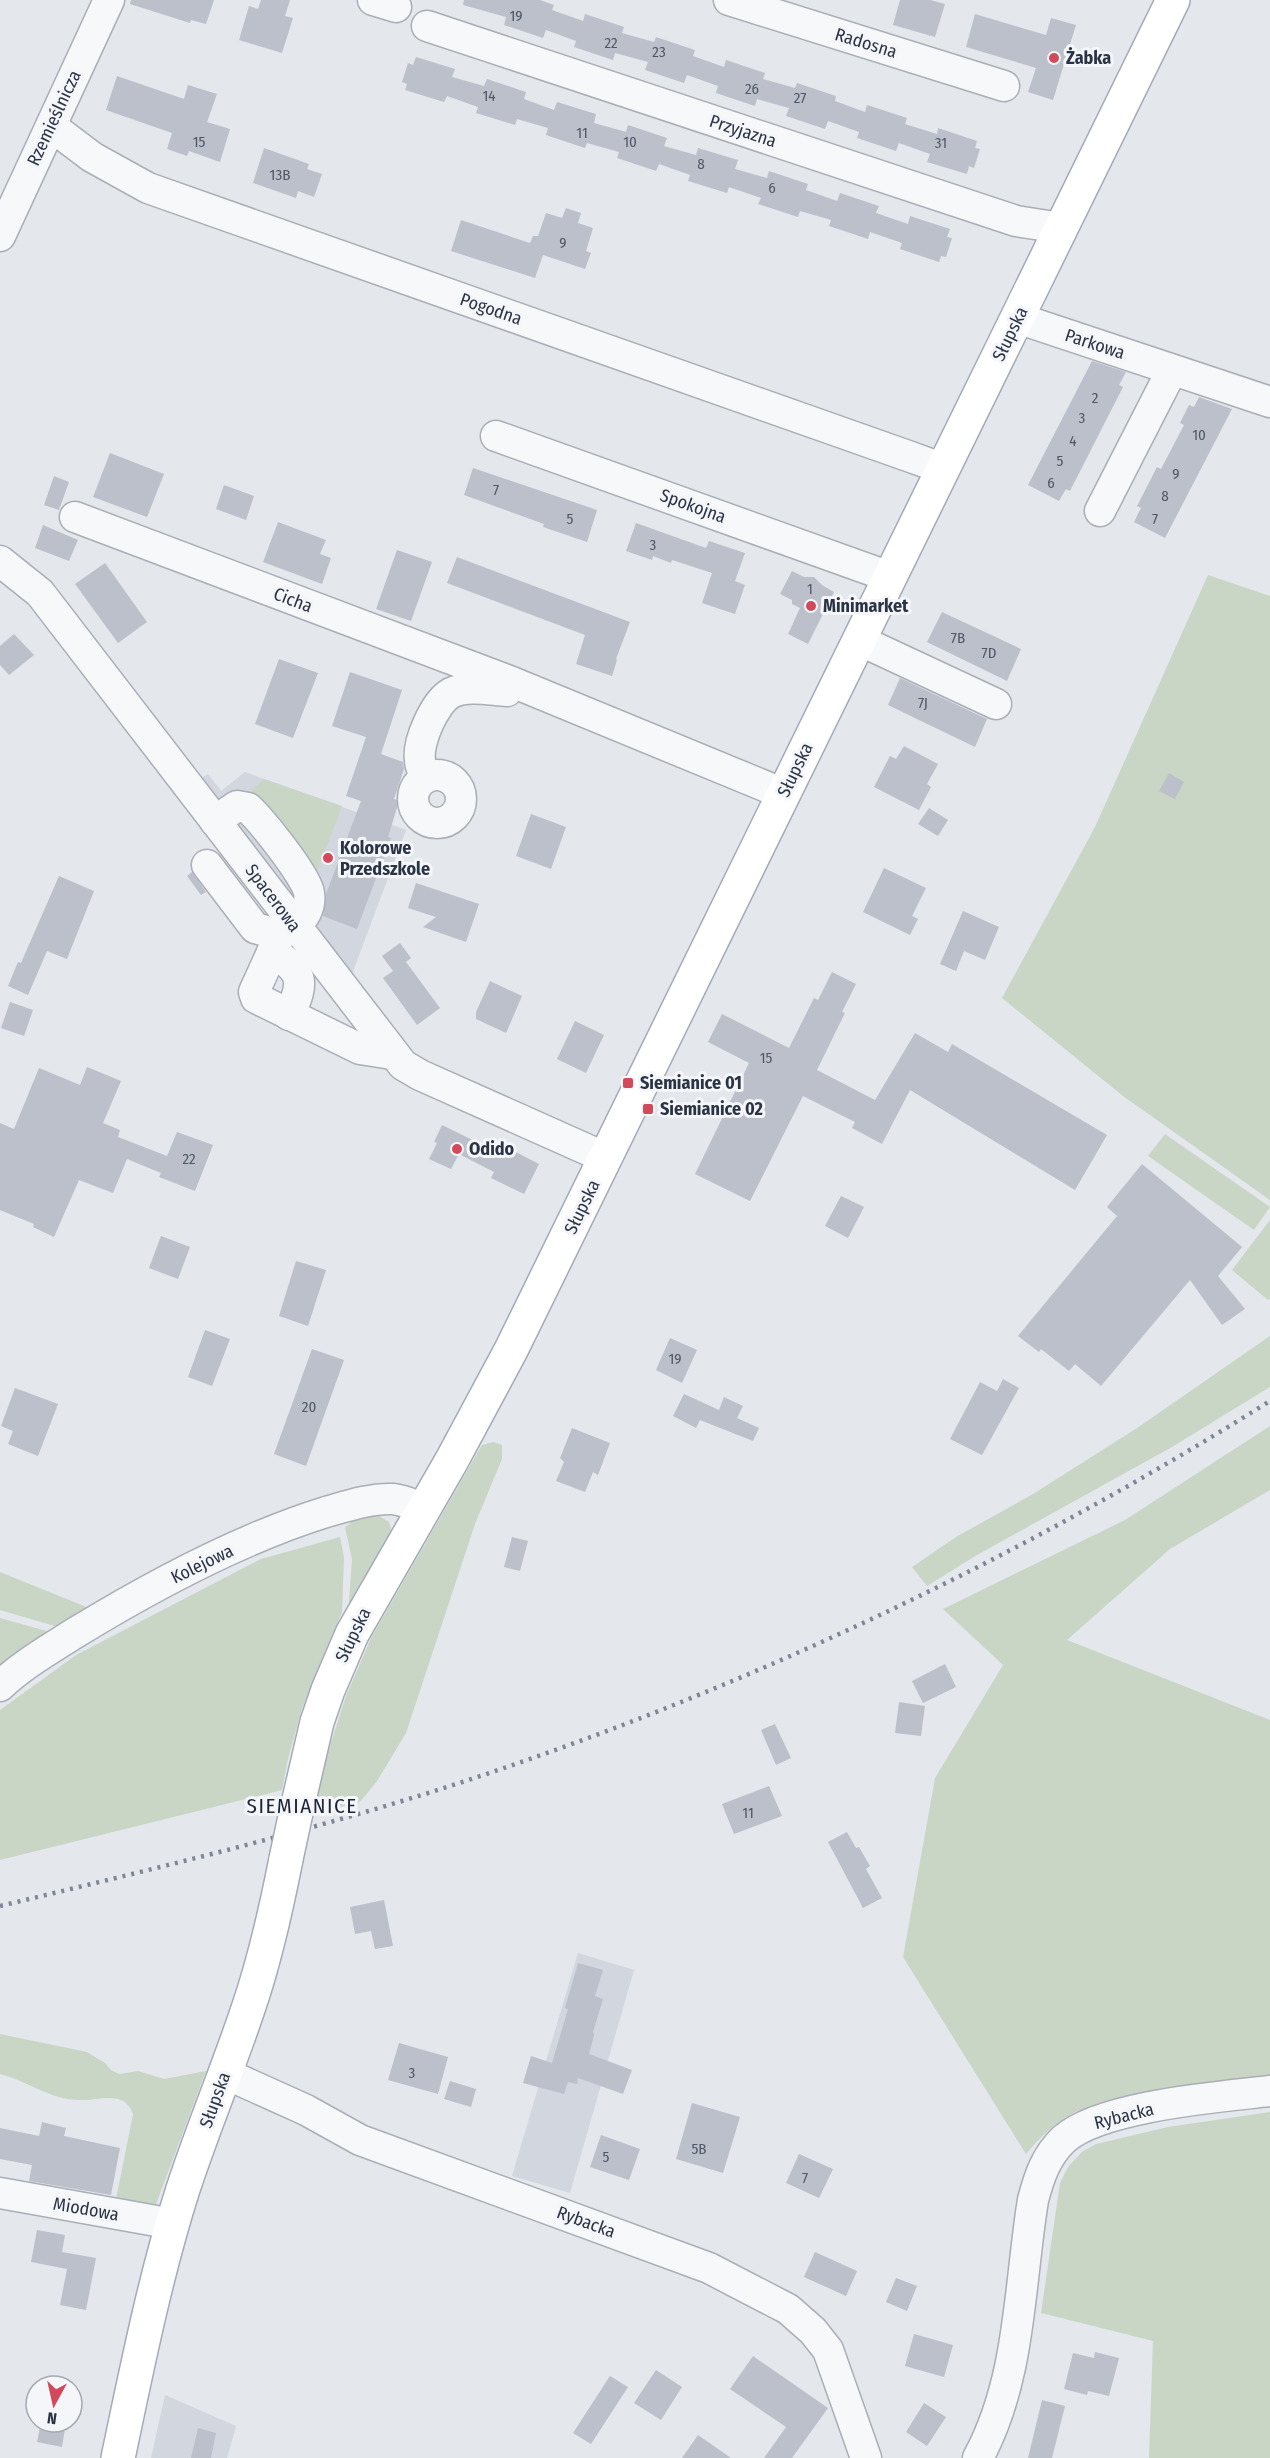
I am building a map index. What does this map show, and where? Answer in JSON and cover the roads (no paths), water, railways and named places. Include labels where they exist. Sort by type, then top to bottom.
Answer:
[{"type":"main road","name":"Słupska","points":[[118,2458],[160,2267],[172,2224],[260,1972],[317,1722],[341,1658],[363,1614],[495,1383],[1173,0]]},
{"type":"street","name":"Rzemieślnicza","points":[[0,236],[109,0]]},
{"type":"street","name":"Radosna","points":[[729,0],[1004,86]]},
{"type":"street","name":"Przyjazna","points":[[427,26],[1016,221],[1061,228]]},
{"type":"street","name":"Pogodna","points":[[51,126],[92,157],[148,188],[897,452],[933,465],[942,472]]},
{"type":"street","name":"Parkowa","points":[[1017,318],[1270,402]]},
{"type":"street","points":[[1100,511],[1172,370]]},
{"type":"street","name":"Spokojna","points":[[496,436],[890,577]]},
{"type":"street","name":"Cicha","points":[[75,517],[512,682],[784,794]]},
{"type":"street","points":[[0,561],[40,593],[215,822],[237,806],[248,808],[304,878],[309,893],[308,910],[283,933],[254,992],[256,998],[360,1049],[392,1054]]},
{"type":"street","points":[[859,640],[996,704]]},
{"type":"street","points":[[427,777],[422,769],[420,746],[435,710],[442,700],[461,690],[475,688],[507,692],[512,682]]},
{"type":"street","points":[[207,865],[255,928],[283,933]]},
{"type":"street","points":[[283,933],[291,963],[300,979],[299,994],[289,1014]]},
{"type":"street","name":"Spacerowa","points":[[283,933],[403,1065],[420,1075],[606,1158]]},
{"type":"street","name":"Kolejowa","points":[[0,1686],[57,1645],[99,1619],[160,1585],[258,1536],[321,1514],[376,1500],[404,1501],[424,1509]]},
{"type":"street","name":"Rybacka","points":[[224,2073],[306,2110],[360,2140],[709,2268],[788,2309],[813,2331],[828,2350],[866,2458]]},
{"type":"street","name":"Rybacka","points":[[978,2458],[1002,2399],[1013,2357],[1033,2200],[1040,2176],[1054,2149],[1080,2127],[1107,2117],[1206,2099],[1270,2091]]},
{"type":"street","name":"Miodowa","points":[[0,2193],[172,2224]]},
{"type":"railway","points":[[0,1906],[225,1851],[392,1804],[555,1750],[662,1710],[767,1666],[973,1570],[1172,1460],[1270,1401]]},
{"type":"place","name":"Żabka","points":[[1054,58]]},
{"type":"place","name":"Minimarket","points":[[811,606]]},
{"type":"place","name":"Kolorowe Przedszkole","points":[[328,858]]},
{"type":"place","name":"Siemianice 01","points":[[628,1083]]},
{"type":"place","name":"Siemianice 02","points":[[648,1109]]},
{"type":"place","name":"Odido","points":[[457,1149]]},
{"type":"district","name":"SIEMIANICE","points":[[302,1806]]}]
